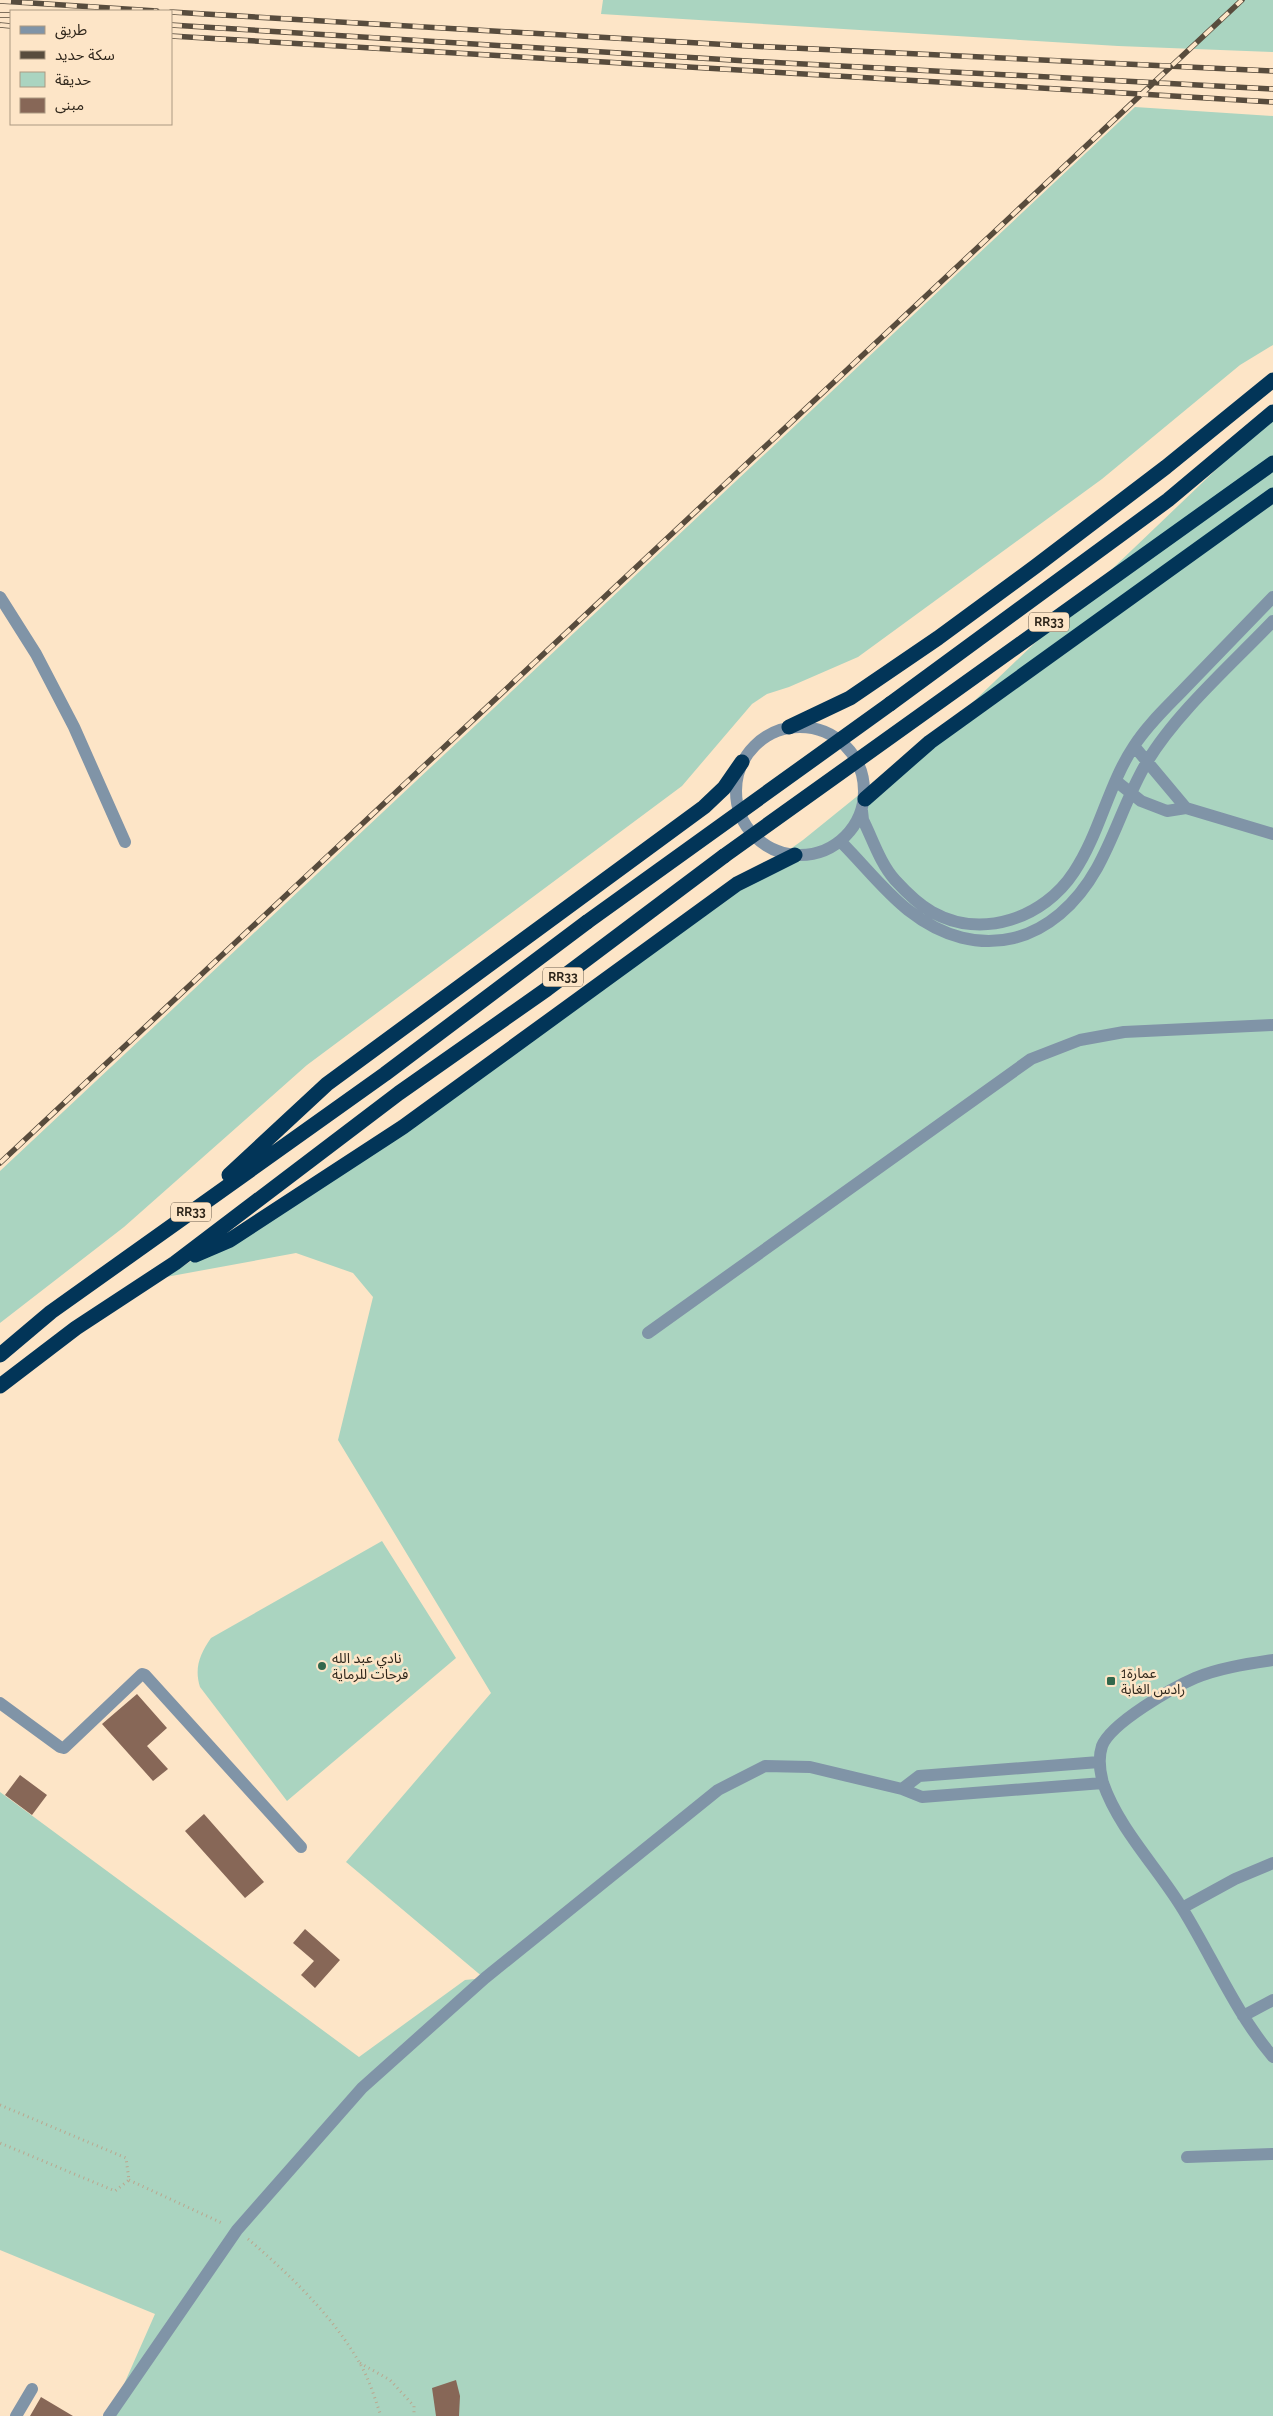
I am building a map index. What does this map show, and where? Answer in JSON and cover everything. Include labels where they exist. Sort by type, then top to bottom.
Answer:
[{"type":"highway","points":[[790,727],[850,698],[938,638],[1143,485],[1273,380]]},
{"type":"highway","name":"RR33","points":[[0,1355],[51,1312],[385,1074],[587,922],[898,698],[1168,500],[1270,414]]},
{"type":"highway","name":"RR33","points":[[0,1386],[76,1328],[175,1263],[399,1093],[547,989],[724,856],[1273,463]]},
{"type":"highway","points":[[863,805],[930,742],[1273,495]]},
{"type":"highway","points":[[187,1215],[327,1084],[704,807],[724,788],[742,762]]},
{"type":"highway","points":[[175,1263],[230,1240],[403,1127],[736,884],[795,855]]},
{"type":"street","points":[[0,597],[36,654],[74,727],[125,842]]},
{"type":"street","points":[[863,805],[853,829],[839,843],[818,853],[795,855],[775,850],[757,839],[744,823],[737,803],[736,789],[742,762],[754,746],[770,734],[790,727],[814,728],[836,737],[854,754],[864,775],[863,805],[862,820],[890,873],[919,902],[933,913],[966,922],[997,924],[1033,912],[1059,891],[1074,872],[1099,824],[1116,781],[1134,746],[1146,728],[1273,597]]},
{"type":"street","points":[[839,843],[842,843],[907,910],[930,925],[955,937],[998,940],[1016,938],[1038,931],[1062,915],[1097,868],[1147,761],[1185,713],[1273,622]]},
{"type":"street","points":[[1134,746],[1186,808]]},
{"type":"street","points":[[1116,781],[1142,801],[1167,811],[1186,808],[1273,834]]},
{"type":"street","points":[[648,1333],[1031,1059],[1080,1040],[1124,1032],[1273,1025]]},
{"type":"street","points":[[1273,1660],[1244,1664],[1196,1677],[1165,1694],[1108,1735],[1102,1747],[1099,1762],[1103,1783],[1126,1826],[1182,1908],[1255,2036],[1273,2057]]},
{"type":"street","points":[[0,1703],[64,1748],[142,1674],[145,1675],[301,1847]]},
{"type":"street","points":[[902,1789],[919,1776],[1099,1762]]},
{"type":"street","points":[[109,2416],[237,2230],[362,2088],[485,1978],[718,1790],[764,1766],[810,1767],[902,1789],[922,1797],[1103,1783]]},
{"type":"street","points":[[1182,1908],[1235,1879],[1273,1864]]},
{"type":"street","points":[[1243,2016],[1273,2000]]},
{"type":"street","points":[[1187,2157],[1273,2154]]},
{"type":"street","points":[[16,2416],[32,2389]]},
{"type":"path","points":[[0,2105],[126,2158],[129,2180]]},
{"type":"path","points":[[0,2143],[115,2191],[129,2180]]},
{"type":"path","points":[[129,2180],[237,2230],[270,2258],[329,2319],[360,2363],[381,2416]]},
{"type":"path","points":[[360,2363],[390,2380],[414,2406],[414,2416]]},
{"type":"green space","points":[[603,0],[1273,0],[1273,52],[1118,46],[601,14]]},
{"type":"green space","points":[[1135,107],[1273,116],[1273,345],[1240,365],[1102,479],[858,657],[789,687],[767,694],[752,704],[682,786],[307,1065],[124,1227],[0,1323],[0,1171]]},
{"type":"green space","points":[[1273,415],[1273,2416],[110,2416],[155,2314],[0,2250],[0,1792],[359,2057],[465,1980],[484,1978],[346,1862],[491,1693],[338,1440],[373,1297],[353,1273],[296,1253],[166,1277],[369,1148],[803,840],[970,705]]},
{"type":"green space","name":"نادي عبد الله فرحات للرماية","points":[[382,1541],[456,1658],[287,1801],[200,1687],[198,1680],[199,1661],[211,1638]]},
{"type":"building","points":[[137,1694],[167,1728],[147,1746],[168,1769],[153,1781],[102,1724]]},
{"type":"building","points":[[20,1775],[47,1795],[32,1815],[5,1795]]},
{"type":"building","points":[[204,1814],[264,1882],[245,1898],[185,1831]]},
{"type":"building","points":[[305,1929],[340,1960],[315,1988],[301,1975],[314,1961],[293,1943]]},
{"type":"building","points":[[456,2380],[460,2396],[459,2416],[436,2416],[432,2388]]},
{"type":"building","points":[[41,2397],[73,2416],[30,2416]]},
{"type":"railway","points":[[0,1163],[1242,0]]},
{"type":"railway","points":[[0,1],[141,10]]},
{"type":"railway","points":[[172,12],[749,46],[1273,71]]},
{"type":"railway","points":[[0,15],[10,15]]},
{"type":"railway","points":[[0,25],[10,26]]},
{"type":"railway","points":[[172,25],[747,61],[1273,89]]},
{"type":"railway","points":[[172,36],[1273,102]]},
{"type":"place","name":"نادي عبد الله فرحات للرماية","points":[[322,1666]]},
{"type":"place","name":"1عمارة رادس الغابة","points":[[1111,1681]]}]
